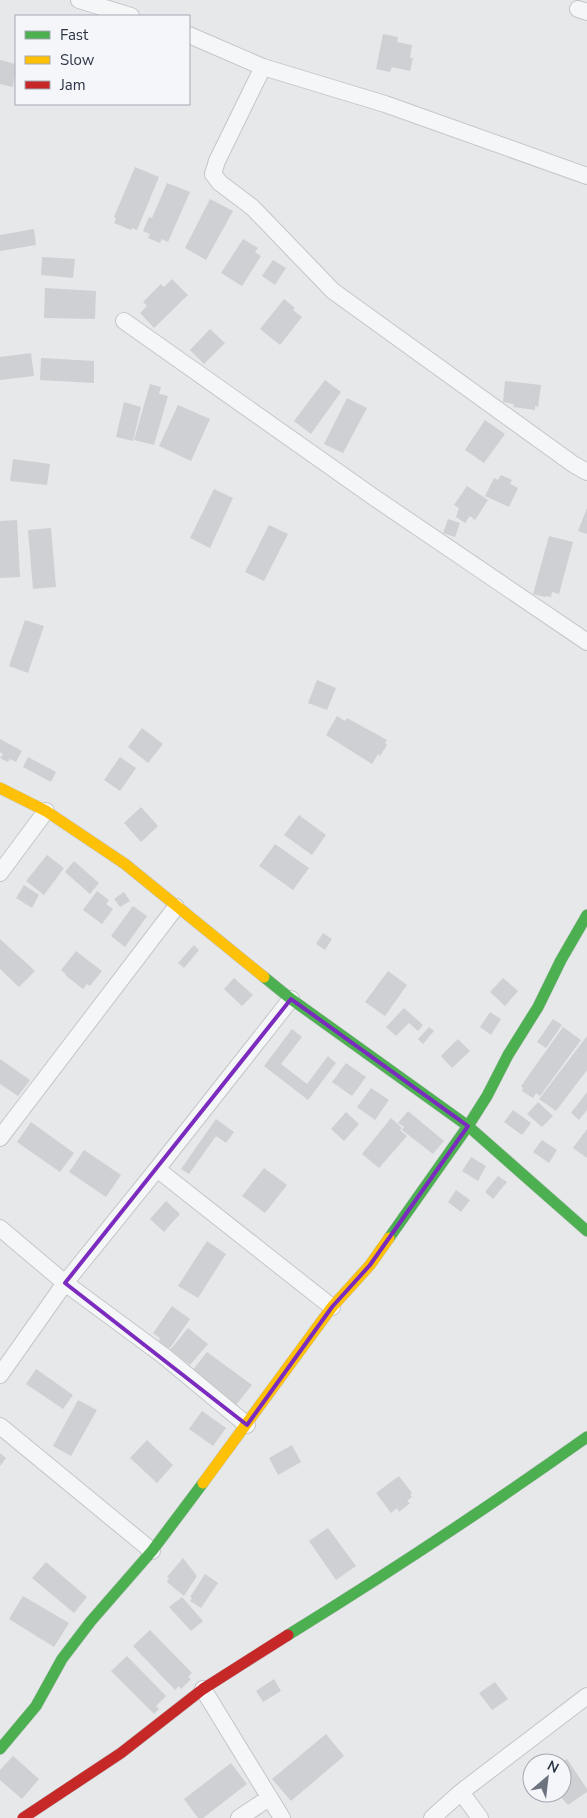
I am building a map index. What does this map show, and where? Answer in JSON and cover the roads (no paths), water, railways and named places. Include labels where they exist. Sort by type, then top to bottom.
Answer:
[{"type":"street","points":[[79,0],[128,15]]},
{"type":"street","points":[[190,35],[262,67],[385,104],[587,176]]},
{"type":"street","points":[[262,67],[217,160],[213,174],[220,183],[252,207],[333,291],[572,464],[587,472]]},
{"type":"street","points":[[124,321],[372,496],[587,642]]},
{"type":"street","points":[[0,788],[46,811],[125,864],[291,999],[468,1126],[587,1231]]},
{"type":"street","points":[[0,873],[46,811]]},
{"type":"street","points":[[0,1138],[176,906]]},
{"type":"street","points":[[2,1744],[36,1706],[62,1659],[85,1628],[152,1551],[247,1425],[332,1307],[370,1264],[468,1126],[487,1096],[508,1055],[538,1007],[561,960],[587,916]]},
{"type":"street","points":[[0,1375],[65,1283],[158,1170],[291,999]]},
{"type":"street","points":[[158,1170],[332,1307]]},
{"type":"street","points":[[0,1228],[65,1283],[164,1356],[247,1425]]},
{"type":"street","points":[[0,1426],[152,1551]]},
{"type":"street","points":[[23,1818],[121,1753],[203,1689],[356,1593],[528,1479],[587,1437]]},
{"type":"street","points":[[203,1689],[282,1818]]},
{"type":"street","points":[[432,1818],[461,1792],[587,1696]]},
{"type":"street","points":[[461,1792],[480,1818]]},
{"type":"street","points":[[239,1818],[269,1798]]}]
